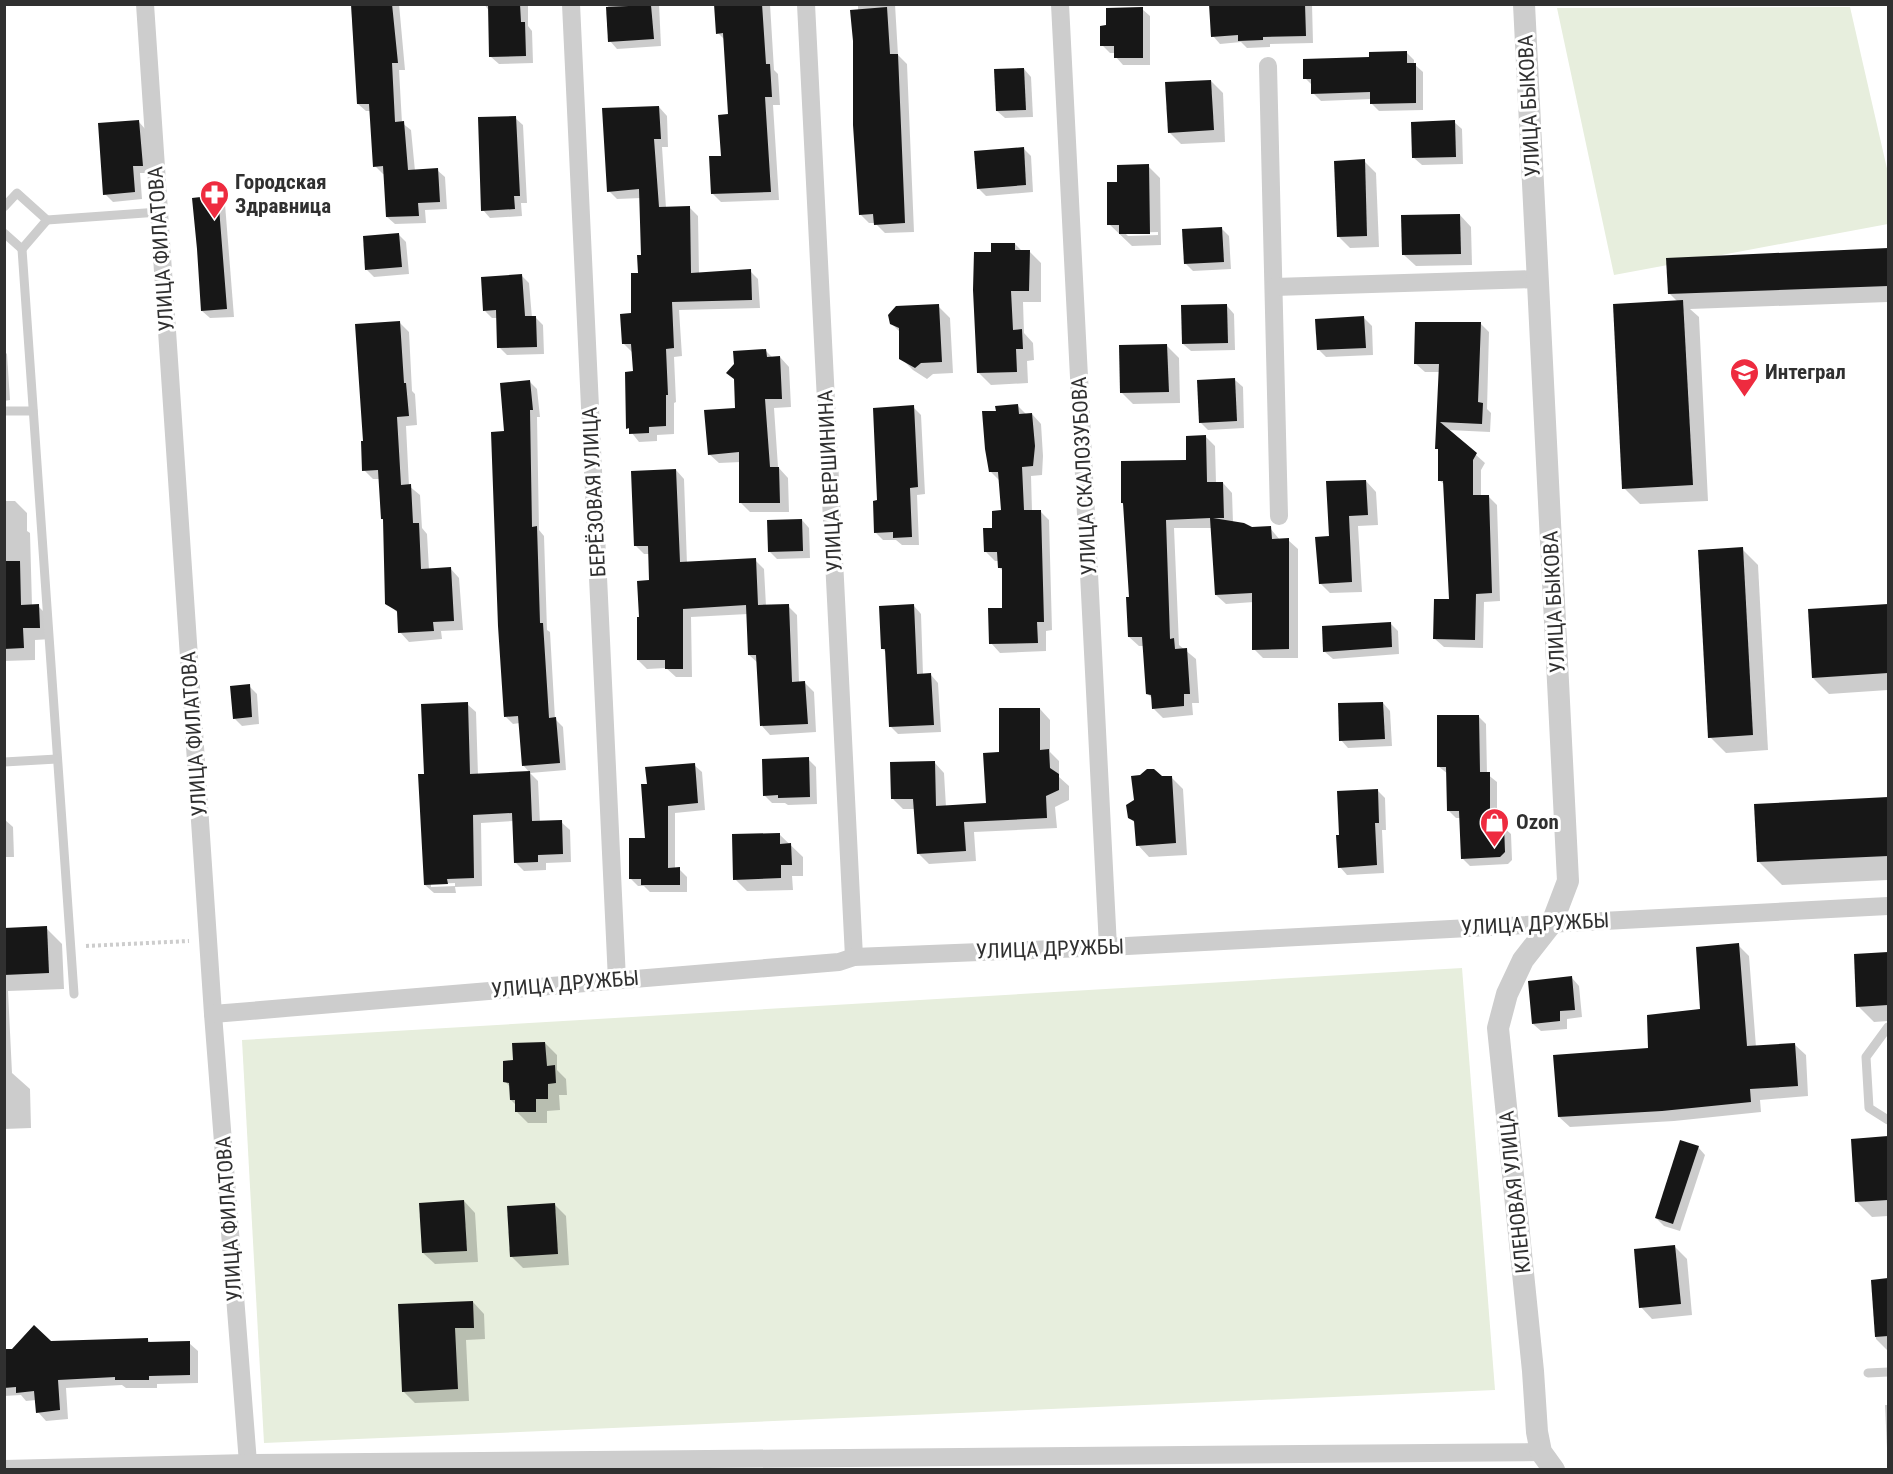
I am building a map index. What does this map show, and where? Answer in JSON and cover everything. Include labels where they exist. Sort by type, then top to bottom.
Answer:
[{"type":"street","name":"УЛИЦА ФИЛАТОВА","points":[[145,4],[213,1014],[248,1463]]},
{"type":"street","name":"БЕРЁЗОВАЯ УЛИЦА","points":[[571,4],[617,980]]},
{"type":"street","name":"УЛИЦА ВЕРШИНИНА","points":[[806,4],[854,957]]},
{"type":"street","name":"УЛИЦА СКАЛОЗУБОВА","points":[[1060,4],[1108,947]]},
{"type":"street","name":"УЛИЦА БЫКОВА","points":[[1524,4],[1568,881],[1552,923]]},
{"type":"street","points":[[1268,66],[1279,516]]},
{"type":"street","points":[[1274,287],[1538,279]]},
{"type":"street","name":"УЛИЦА ДРУЖБЫ","points":[[213,1014],[839,962],[854,957],[1108,947],[1888,906]]},
{"type":"street","name":"КЛЕНОВАЯ УЛИЦА","points":[[1547,1461],[1537,1432],[1533,1371],[1498,1028],[1507,994],[1523,960],[1552,923]]},
{"type":"street","points":[[4,1469],[248,1463],[1547,1461]]},
{"type":"lane","points":[[4,207],[17,193],[47,220]]},
{"type":"lane","points":[[22,249],[47,220],[159,212]]},
{"type":"lane","points":[[4,233],[22,249],[74,994]]},
{"type":"lane","points":[[4,411],[33,411]]},
{"type":"lane","points":[[4,762],[57,759]]},
{"type":"lane","points":[[1888,1027],[1866,1057],[1869,1108],[1888,1120]]},
{"type":"lane","points":[[1868,1373],[1888,1372]]},
{"type":"path","points":[[69,947],[208,940]]},
{"type":"green space","points":[[1850,7],[1888,173],[1888,224],[1614,275],[1557,8]]},
{"type":"green space","points":[[1462,968],[1495,1390],[264,1443],[242,1040]]},
{"type":"building","points":[[351,4],[392,4],[398,63],[392,63],[395,122],[404,121],[408,170],[438,168],[440,202],[418,203],[419,216],[386,217],[383,166],[373,167],[369,104],[357,104]]},
{"type":"building","points":[[488,4],[520,4],[521,22],[525,22],[526,56],[489,57]]},
{"type":"building","points":[[714,4],[762,4],[766,64],[770,64],[772,97],[765,97],[771,192],[711,194],[709,156],[721,156],[718,115],[728,114],[723,33],[716,34]]},
{"type":"building","points":[[1209,4],[1305,4],[1306,36],[1263,37],[1263,40],[1238,41],[1238,35],[1211,37]]},
{"type":"building","points":[[651,5],[654,39],[608,42],[606,7]]},
{"type":"building","points":[[887,7],[890,54],[898,54],[905,223],[874,225],[873,214],[859,215],[853,125],[853,41],[850,10]]},
{"type":"building","points":[[1143,7],[1143,58],[1114,58],[1114,46],[1100,46],[1100,26],[1106,25],[1106,8]]},
{"type":"building","points":[[1407,51],[1407,63],[1416,63],[1416,103],[1370,104],[1370,92],[1311,94],[1311,79],[1303,79],[1303,59],[1369,57],[1369,52]]},
{"type":"building","points":[[1024,68],[1026,110],[996,111],[994,69]]},
{"type":"building","points":[[1211,80],[1214,130],[1168,133],[1165,82]]},
{"type":"building","points":[[659,106],[661,139],[654,139],[659,207],[690,206],[691,273],[751,269],[752,300],[672,302],[674,348],[666,349],[668,395],[666,395],[666,426],[649,427],[649,433],[629,434],[629,428],[626,429],[625,372],[633,371],[631,344],[622,344],[620,314],[631,313],[631,273],[638,273],[637,255],[641,255],[639,189],[607,192],[602,108]]},
{"type":"building","points":[[516,116],[520,196],[514,196],[515,209],[481,211],[478,117]]},
{"type":"building","points":[[139,120],[143,166],[133,166],[135,192],[103,195],[98,123]]},
{"type":"building","points":[[1455,120],[1456,157],[1412,158],[1411,122]]},
{"type":"building","points":[[1024,147],[1026,185],[977,189],[974,151]]},
{"type":"building","points":[[1365,159],[1367,236],[1337,237],[1334,161]]},
{"type":"building","points":[[1149,164],[1150,234],[1119,234],[1119,225],[1107,225],[1107,182],[1117,182],[1117,165]]},
{"type":"building","points":[[218,195],[227,309],[201,311],[192,198]]},
{"type":"building","points":[[1460,214],[1461,254],[1402,255],[1401,215]]},
{"type":"building","points":[[1222,227],[1224,262],[1184,264],[1182,229]]},
{"type":"building","points":[[399,233],[402,267],[365,270],[363,236]]},
{"type":"building","points":[[991,243],[1015,243],[1015,250],[1030,250],[1029,291],[1011,291],[1013,330],[1022,329],[1023,349],[1016,349],[1017,372],[977,373],[973,290],[974,252],[991,252]]},
{"type":"building","points":[[1888,248],[1888,286],[1668,294],[1666,258]]},
{"type":"building","points":[[522,274],[525,316],[536,316],[537,347],[497,348],[496,310],[483,311],[481,277]]},
{"type":"building","points":[[1683,300],[1693,485],[1622,489],[1613,304]]},
{"type":"building","points":[[939,304],[942,362],[921,363],[915,368],[899,359],[899,328],[890,324],[888,315],[896,306]]},
{"type":"building","points":[[1227,304],[1228,343],[1182,344],[1181,305]]},
{"type":"building","points":[[1364,316],[1366,348],[1317,350],[1315,319]]},
{"type":"building","points":[[400,321],[404,383],[406,383],[409,416],[397,417],[401,485],[411,484],[413,523],[419,523],[421,569],[451,567],[454,621],[433,622],[434,631],[398,633],[397,611],[385,604],[383,519],[381,519],[378,470],[362,471],[361,441],[363,441],[355,324]]},
{"type":"building","points":[[1415,322],[1481,322],[1478,402],[1483,403],[1482,424],[1440,422],[1477,453],[1473,460],[1473,495],[1489,495],[1492,593],[1476,594],[1475,640],[1433,639],[1434,599],[1449,599],[1443,481],[1438,481],[1438,449],[1435,449],[1439,364],[1414,364]]},
{"type":"building","points":[[1167,344],[1169,392],[1120,393],[1119,345]]},
{"type":"building","points":[[766,349],[767,357],[780,356],[782,399],[765,399],[770,467],[779,467],[780,503],[739,503],[739,452],[708,455],[704,410],[735,408],[734,379],[726,373],[734,364],[733,351]]},
{"type":"building","points":[[1235,378],[1237,421],[1199,423],[1197,380]]},
{"type":"building","points":[[530,380],[533,410],[530,410],[532,527],[537,526],[540,623],[543,623],[549,718],[556,717],[560,763],[522,766],[518,716],[504,717],[498,626],[491,432],[504,431],[500,383]]},
{"type":"building","points":[[1018,404],[1019,414],[1032,413],[1035,446],[1033,466],[1022,467],[1024,510],[1041,510],[1044,622],[1037,622],[1038,643],[989,644],[988,608],[1002,608],[1002,568],[998,568],[997,552],[984,552],[983,528],[992,528],[992,511],[1001,510],[998,472],[989,472],[982,411],[996,411],[995,406]]},
{"type":"building","points":[[914,405],[918,487],[910,488],[912,537],[893,538],[893,532],[874,533],[873,501],[877,500],[873,408]]},
{"type":"building","points":[[1206,435],[1207,482],[1223,482],[1224,518],[1213,518],[1244,523],[1252,527],[1271,526],[1272,539],[1289,538],[1289,649],[1252,650],[1252,593],[1215,595],[1210,518],[1166,520],[1170,639],[1174,638],[1175,649],[1187,648],[1190,694],[1184,694],[1184,706],[1152,709],[1151,695],[1146,694],[1142,637],[1128,637],[1126,597],[1129,597],[1123,503],[1121,503],[1121,461],[1186,460],[1186,436]]},
{"type":"building","points":[[676,469],[680,562],[756,558],[758,605],[789,604],[792,682],[805,681],[808,724],[760,726],[756,655],[748,655],[746,605],[683,609],[683,669],[665,669],[665,660],[637,660],[637,617],[639,617],[637,581],[649,580],[648,546],[634,546],[631,471]]},
{"type":"building","points":[[1366,480],[1368,515],[1349,516],[1352,582],[1319,584],[1315,537],[1329,536],[1326,481]]},
{"type":"building","points":[[802,519],[803,551],[768,552],[767,520]]},
{"type":"building","points":[[1743,547],[1753,735],[1708,738],[1698,550]]},
{"type":"building","points":[[4,561],[20,561],[21,605],[39,604],[40,628],[23,628],[24,648],[4,649]]},
{"type":"building","points":[[914,604],[917,674],[931,673],[934,725],[889,727],[885,649],[881,649],[879,606]]},
{"type":"building","points":[[1888,604],[1888,673],[1812,678],[1808,609]]},
{"type":"building","points":[[1391,622],[1392,647],[1323,652],[1322,626]]},
{"type":"building","points":[[250,684],[252,717],[233,719],[230,686]]},
{"type":"building","points":[[468,702],[470,774],[530,771],[532,821],[562,820],[563,854],[538,855],[538,862],[514,863],[512,813],[473,815],[474,878],[447,879],[448,884],[424,885],[418,774],[424,774],[421,704]]},
{"type":"building","points":[[1383,702],[1385,739],[1339,741],[1338,703]]},
{"type":"building","points":[[999,708],[1040,708],[1040,750],[1049,749],[1050,768],[1059,774],[1059,790],[1046,796],[1047,818],[964,822],[966,851],[917,854],[913,799],[891,799],[890,762],[935,761],[936,806],[986,803],[983,753],[999,752]]},
{"type":"building","points":[[1437,715],[1479,715],[1480,772],[1490,772],[1490,826],[1504,825],[1505,852],[1500,857],[1461,859],[1459,811],[1447,811],[1446,767],[1437,767]]},
{"type":"building","points":[[809,757],[810,797],[763,796],[762,759]]},
{"type":"building","points":[[695,763],[698,803],[668,806],[668,868],[680,867],[680,885],[641,885],[641,879],[629,879],[629,838],[645,838],[641,784],[647,784],[645,767]]},
{"type":"building","points":[[1147,769],[1154,769],[1162,776],[1172,776],[1176,843],[1136,846],[1134,821],[1128,818],[1126,805],[1134,800],[1131,776],[1140,775]]},
{"type":"building","points":[[1378,789],[1379,823],[1375,823],[1377,865],[1338,868],[1337,791]]},
{"type":"building","points":[[1888,797],[1888,856],[1757,862],[1754,804]]},
{"type":"building","points":[[780,833],[780,844],[791,843],[792,865],[781,865],[781,878],[733,880],[732,834]]},
{"type":"building","points":[[47,926],[49,973],[4,975],[4,928]]},
{"type":"building","points":[[1739,943],[1747,1046],[1795,1043],[1798,1086],[1750,1089],[1751,1102],[1662,1111],[1558,1117],[1553,1055],[1648,1048],[1647,1015],[1700,1009],[1696,947]]},
{"type":"building","points":[[1888,952],[1888,1005],[1856,1007],[1854,954]]},
{"type":"building","points":[[1572,976],[1575,1010],[1560,1011],[1560,1021],[1532,1024],[1528,981]]},
{"type":"building","points":[[545,1042],[547,1066],[555,1065],[556,1083],[548,1084],[548,1099],[536,1099],[536,1112],[515,1112],[515,1100],[510,1100],[509,1083],[503,1082],[503,1061],[513,1060],[512,1043]]},
{"type":"building","points":[[1888,1136],[1888,1200],[1855,1202],[1851,1139]]},
{"type":"building","points":[[1680,1140],[1699,1146],[1673,1224],[1655,1218]]},
{"type":"building","points":[[464,1200],[467,1251],[422,1253],[419,1203]]},
{"type":"building","points":[[555,1203],[558,1254],[510,1257],[507,1206]]},
{"type":"building","points":[[1675,1245],[1681,1304],[1639,1308],[1634,1249]]},
{"type":"building","points":[[1888,1278],[1888,1336],[1875,1337],[1871,1280]]},
{"type":"building","points":[[473,1301],[474,1328],[455,1328],[458,1389],[402,1392],[398,1304]]},
{"type":"building","points":[[34,1325],[51,1341],[148,1338],[148,1342],[190,1341],[190,1375],[149,1376],[149,1380],[115,1380],[115,1377],[58,1380],[60,1410],[36,1413],[34,1391],[16,1393],[16,1387],[4,1388],[4,1349],[12,1349]]},
{"type":"place","name":"Городская Здравница","points":[[214,220]]},
{"type":"place","name":"Интеграл","points":[[1744,398]]},
{"type":"place","name":"Ozon","points":[[1495,848]]}]
